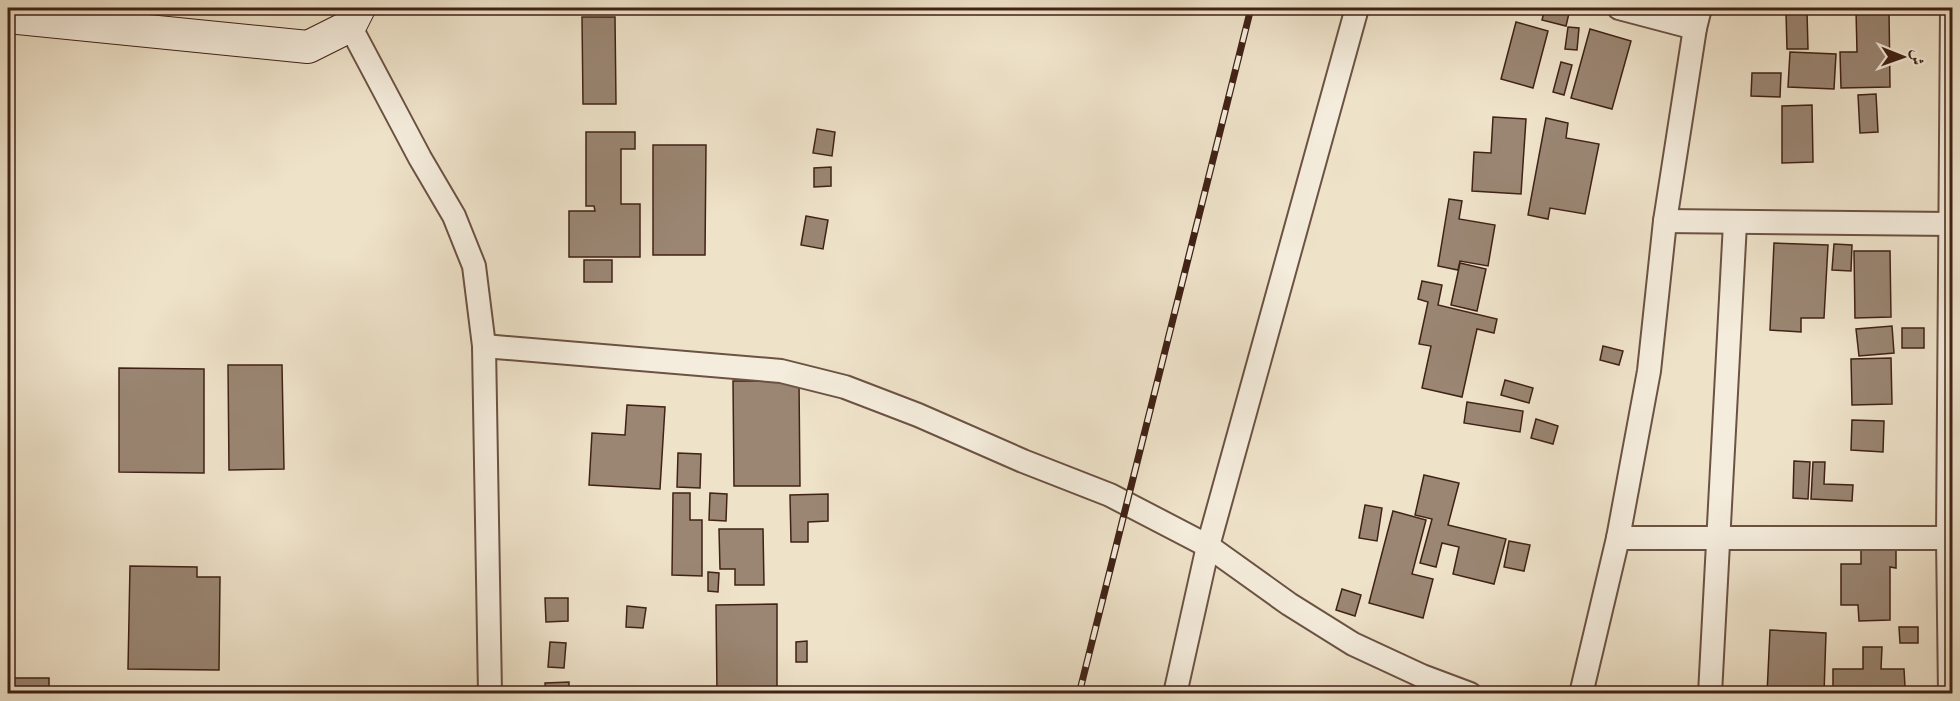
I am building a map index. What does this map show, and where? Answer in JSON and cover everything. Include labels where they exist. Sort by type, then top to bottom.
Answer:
[{"type":"street","points":[[1175,693],[1208,546],[1357,8]]},
{"type":"street","points":[[1581,693],[1618,538],[1648,371],[1665,220],[1698,18],[1619,8]]},
{"type":"street","points":[[1950,693],[1952,8]]},
{"type":"street","points":[[8,17],[308,47],[354,17],[420,158],[454,216],[474,266],[484,346],[490,693]]},
{"type":"street","points":[[1665,220],[1735,223],[1952,224]]},
{"type":"street","points":[[1710,693],[1735,223]]},
{"type":"street","points":[[484,346],[780,370],[845,387],[1110,495],[1208,546],[1289,604],[1353,644],[1422,676],[1470,693]]},
{"type":"street","points":[[1618,538],[1951,538]]},
{"type":"building","points":[[1545,8],[1570,9],[1566,26],[1542,20]]},
{"type":"building","points":[[1856,10],[1889,10],[1890,87],[1841,88],[1840,52],[1857,52]]},
{"type":"building","points":[[1807,11],[1808,49],[1787,49],[1786,12]]},
{"type":"building","points":[[582,17],[615,17],[616,104],[583,104]]},
{"type":"building","points":[[1516,22],[1548,31],[1533,88],[1501,79]]},
{"type":"building","points":[[1568,27],[1579,28],[1577,50],[1565,49]]},
{"type":"building","points":[[1590,29],[1631,41],[1612,109],[1571,98]]},
{"type":"building","points":[[1790,52],[1836,54],[1834,89],[1788,87]]},
{"type":"building","points":[[1561,62],[1572,65],[1564,95],[1553,92]]},
{"type":"building","points":[[1752,73],[1781,73],[1780,97],[1751,96]]},
{"type":"building","points":[[1876,94],[1878,132],[1860,133],[1858,95]]},
{"type":"building","points":[[1812,105],[1813,162],[1782,163],[1782,106]]},
{"type":"building","points":[[1493,117],[1526,119],[1521,194],[1472,191],[1474,152],[1491,153]]},
{"type":"building","points":[[1546,118],[1568,123],[1566,138],[1599,144],[1585,214],[1550,208],[1548,219],[1528,215]]},
{"type":"building","points":[[817,129],[835,132],[832,156],[813,153]]},
{"type":"building","points":[[586,132],[635,132],[635,149],[621,149],[621,204],[640,204],[640,257],[569,257],[569,211],[595,211],[594,206],[586,206]]},
{"type":"building","points":[[653,145],[706,145],[705,255],[653,255]]},
{"type":"building","points":[[831,167],[831,186],[814,187],[814,168]]},
{"type":"building","points":[[1449,199],[1462,201],[1459,219],[1495,225],[1488,266],[1460,261],[1458,270],[1438,266]]},
{"type":"building","points":[[806,216],[828,220],[823,249],[801,245]]},
{"type":"building","points":[[1774,243],[1828,245],[1824,318],[1801,318],[1801,332],[1770,330]]},
{"type":"building","points":[[1834,244],[1852,245],[1851,271],[1832,270]]},
{"type":"building","points":[[1854,251],[1890,251],[1891,317],[1855,318]]},
{"type":"building","points":[[584,260],[612,260],[612,282],[584,282]]},
{"type":"building","points":[[1460,263],[1486,269],[1477,311],[1451,305]]},
{"type":"building","points":[[1422,281],[1442,285],[1438,305],[1497,319],[1494,333],[1477,329],[1462,397],[1422,388],[1431,346],[1419,344],[1428,302],[1418,299]]},
{"type":"building","points":[[1892,326],[1894,353],[1859,356],[1856,329]]},
{"type":"building","points":[[1902,328],[1924,328],[1924,348],[1902,348]]},
{"type":"building","points":[[1603,346],[1623,351],[1619,365],[1600,360]]},
{"type":"building","points":[[1891,358],[1892,404],[1852,405],[1851,359]]},
{"type":"building","points":[[228,365],[282,365],[284,469],[229,470]]},
{"type":"building","points":[[119,368],[204,369],[204,473],[119,472]]},
{"type":"building","points":[[1505,380],[1533,388],[1529,403],[1501,395]]},
{"type":"building","points":[[733,381],[799,381],[800,486],[734,486]]},
{"type":"building","points":[[1467,402],[1523,411],[1520,432],[1464,423]]},
{"type":"building","points":[[627,405],[665,407],[660,489],[589,485],[592,433],[625,435]]},
{"type":"building","points":[[1536,419],[1558,426],[1553,444],[1531,438]]},
{"type":"building","points":[[1852,420],[1884,421],[1883,452],[1851,450]]},
{"type":"building","points":[[678,453],[701,454],[700,488],[677,487]]},
{"type":"building","points":[[1794,461],[1810,462],[1808,499],[1793,498]]},
{"type":"building","points":[[1813,462],[1825,462],[1824,484],[1853,485],[1852,501],[1811,499]]},
{"type":"building","points":[[1424,475],[1459,483],[1448,525],[1506,539],[1494,584],[1453,574],[1459,547],[1442,543],[1436,567],[1420,563],[1432,519],[1415,515]]},
{"type":"building","points":[[673,493],[690,493],[690,520],[702,520],[702,576],[672,575]]},
{"type":"building","points":[[710,493],[727,494],[726,521],[709,520]]},
{"type":"building","points":[[828,494],[828,521],[808,522],[808,542],[791,542],[790,495]]},
{"type":"building","points":[[1365,505],[1382,508],[1377,541],[1359,538]]},
{"type":"building","points":[[1393,511],[1426,520],[1412,574],[1433,579],[1423,618],[1369,603]]},
{"type":"building","points":[[719,529],[763,529],[764,585],[735,585],[735,569],[720,569]]},
{"type":"building","points":[[1509,541],[1530,545],[1524,571],[1504,567]]},
{"type":"building","points":[[1861,548],[1896,548],[1896,568],[1890,567],[1890,620],[1859,621],[1858,605],[1841,605],[1841,564],[1861,564]]},
{"type":"building","points":[[130,566],[197,567],[197,577],[220,577],[219,670],[128,669]]},
{"type":"building","points":[[708,572],[719,573],[718,592],[708,591]]},
{"type":"building","points":[[1342,589],[1361,595],[1355,616],[1336,610]]},
{"type":"building","points":[[545,598],[568,598],[568,621],[546,622]]},
{"type":"building","points":[[777,604],[777,694],[717,694],[716,605]]},
{"type":"building","points":[[627,606],[646,608],[643,628],[626,627]]},
{"type":"building","points":[[1899,627],[1918,627],[1918,643],[1900,643]]},
{"type":"building","points":[[1770,630],[1826,633],[1824,694],[1767,694]]},
{"type":"building","points":[[807,641],[807,662],[796,662],[796,642]]},
{"type":"building","points":[[550,642],[566,643],[564,668],[548,667]]},
{"type":"building","points":[[1863,647],[1882,647],[1881,669],[1904,669],[1905,687],[1883,687],[1883,694],[1833,694],[1833,669],[1863,669]]},
{"type":"building","points":[[8,678],[49,678],[49,694],[8,694]]},
{"type":"building","points":[[569,682],[569,694],[546,694],[545,683]]},
{"type":"building","points":[[1888,690],[1918,691],[1917,694],[1887,694]]},
{"type":"railway","points":[[1079,694],[1251,8]]}]
